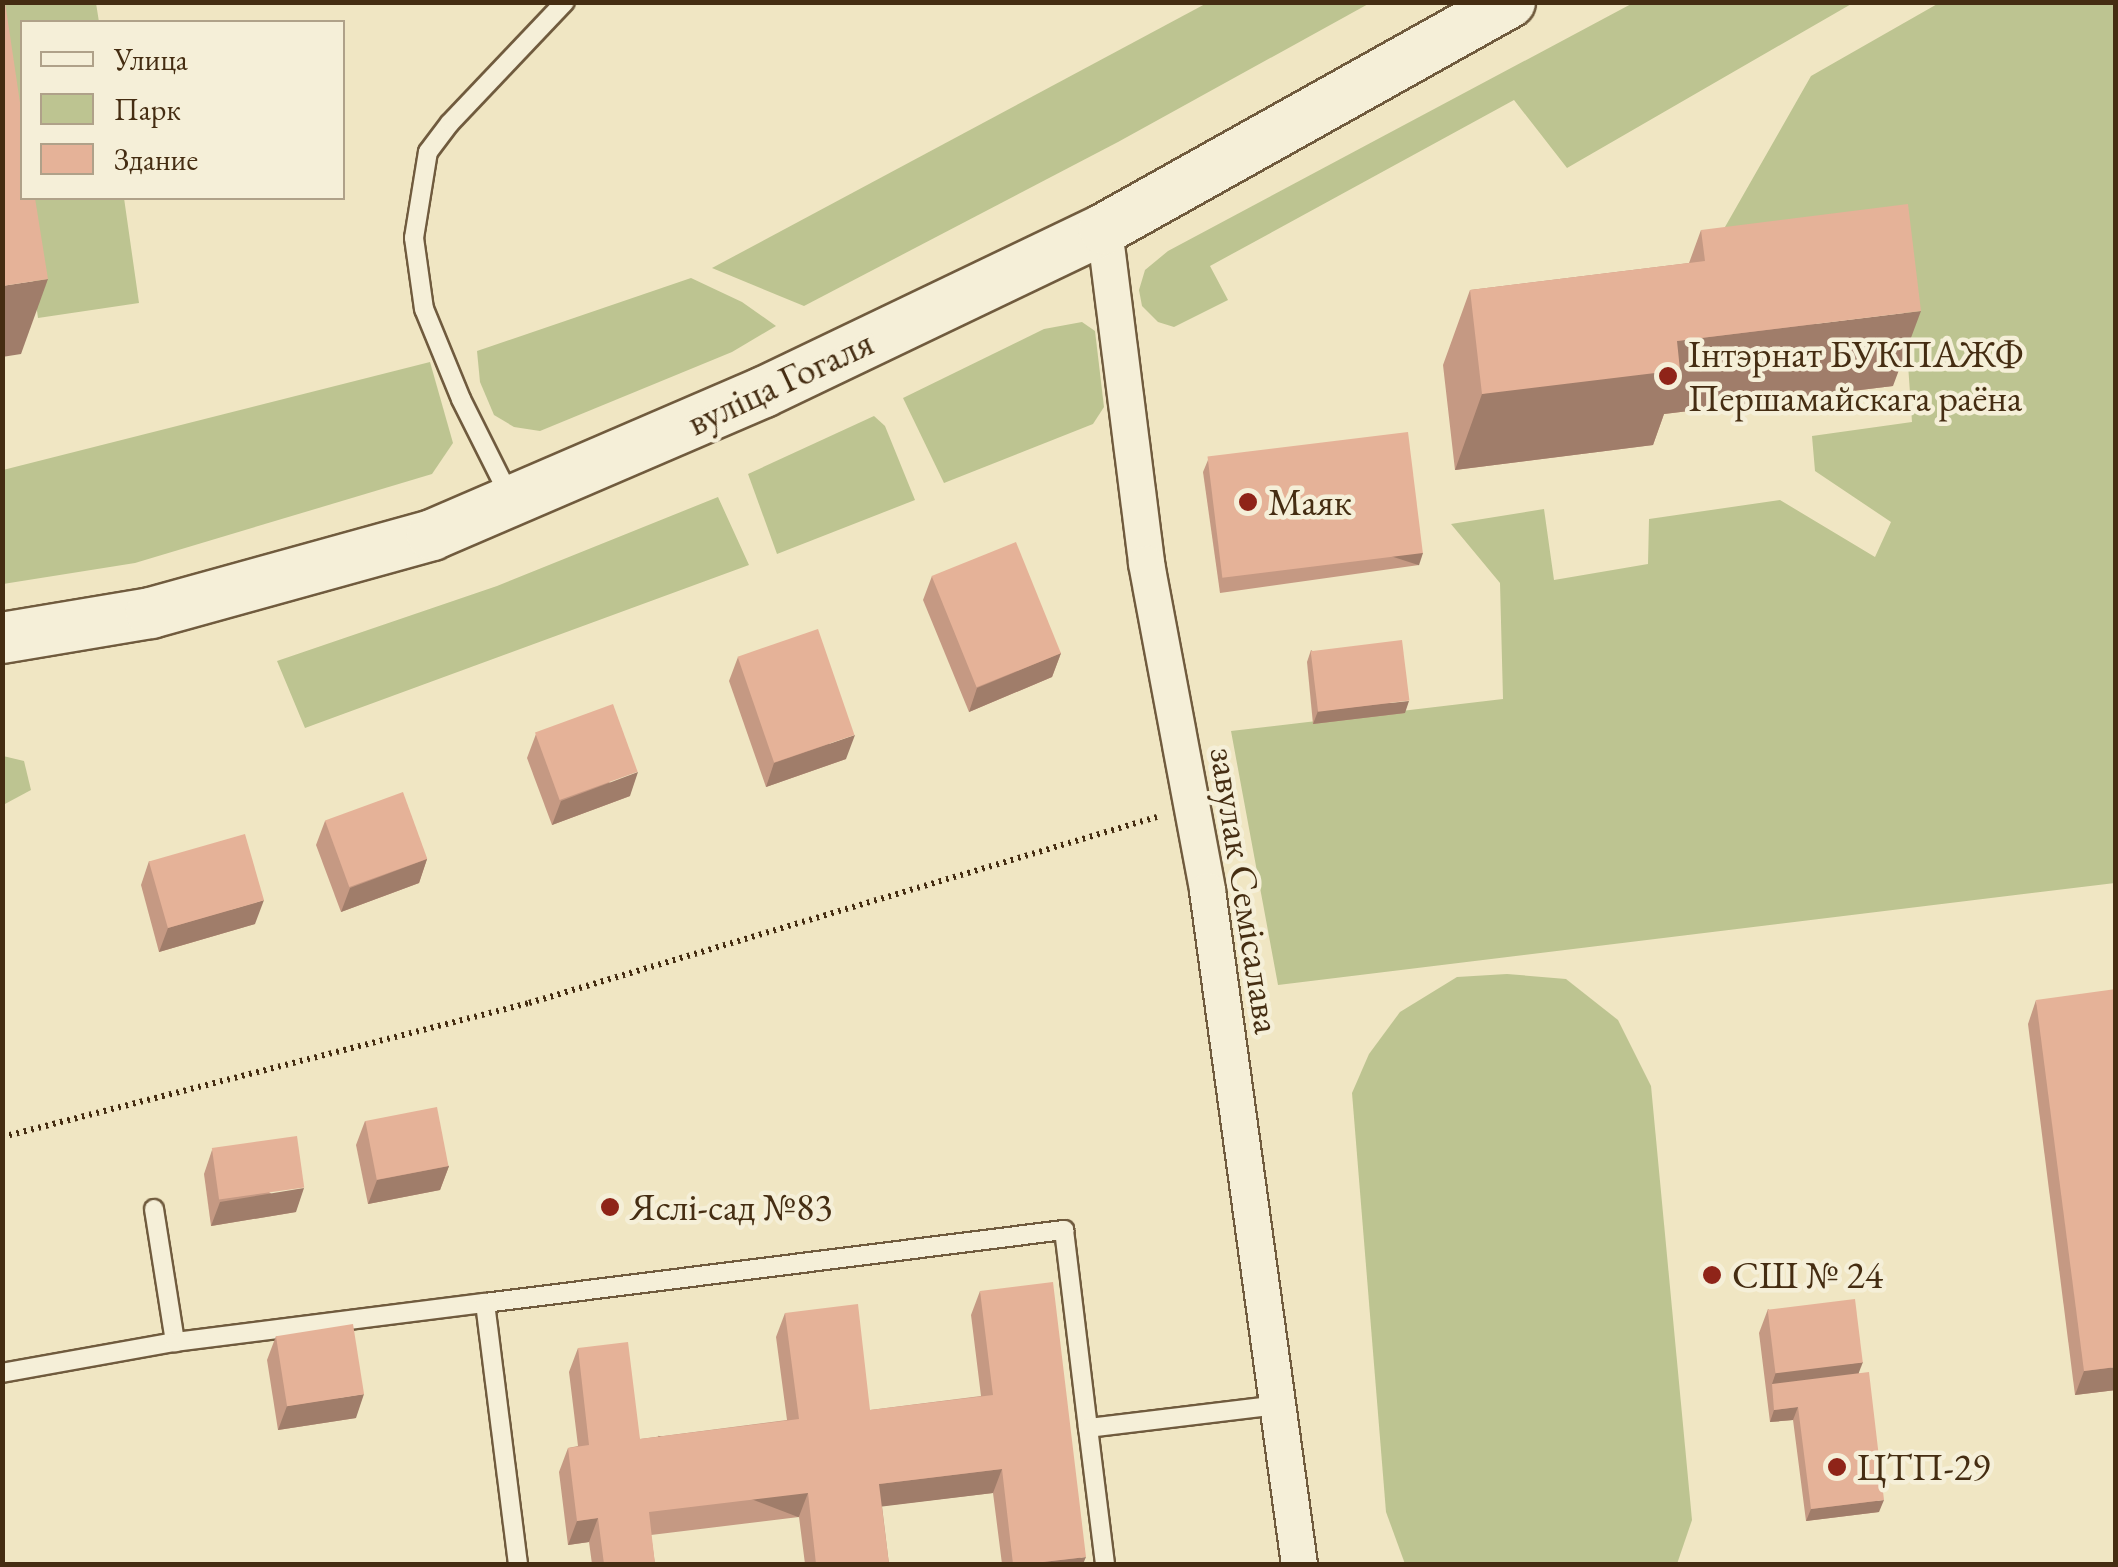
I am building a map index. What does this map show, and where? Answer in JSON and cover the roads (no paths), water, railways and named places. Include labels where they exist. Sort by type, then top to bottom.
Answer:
[{"type":"main road","name":"вуліца Гогаля","points":[[2,638],[151,612],[432,535],[764,392],[1104,229],[1510,2]]},
{"type":"street","name":"завулак Семісалава","points":[[1104,229],[1146,563],[1192,807],[1299,1564]]},
{"type":"lane","points":[[512,500],[461,399],[424,309],[414,238],[428,152],[450,123],[565,2]]},
{"type":"lane","points":[[154,1209],[175,1342]]},
{"type":"lane","points":[[2,1372],[175,1342],[1064,1230],[1105,1564]]},
{"type":"lane","points":[[485,1303],[518,1564]]},
{"type":"lane","points":[[1088,1428],[1277,1405]]},
{"type":"place","name":"Інтэрнат БУКПАЖФ Першамайскага раёна","points":[[1668,376]]},
{"type":"place","name":"Маяк","points":[[1248,502]]},
{"type":"place","name":"Яслі-сад №83","points":[[610,1207]]},
{"type":"place","name":"СШ № 24","points":[[1712,1275]]},
{"type":"place","name":"ЦТП-29","points":[[1837,1467]]}]
